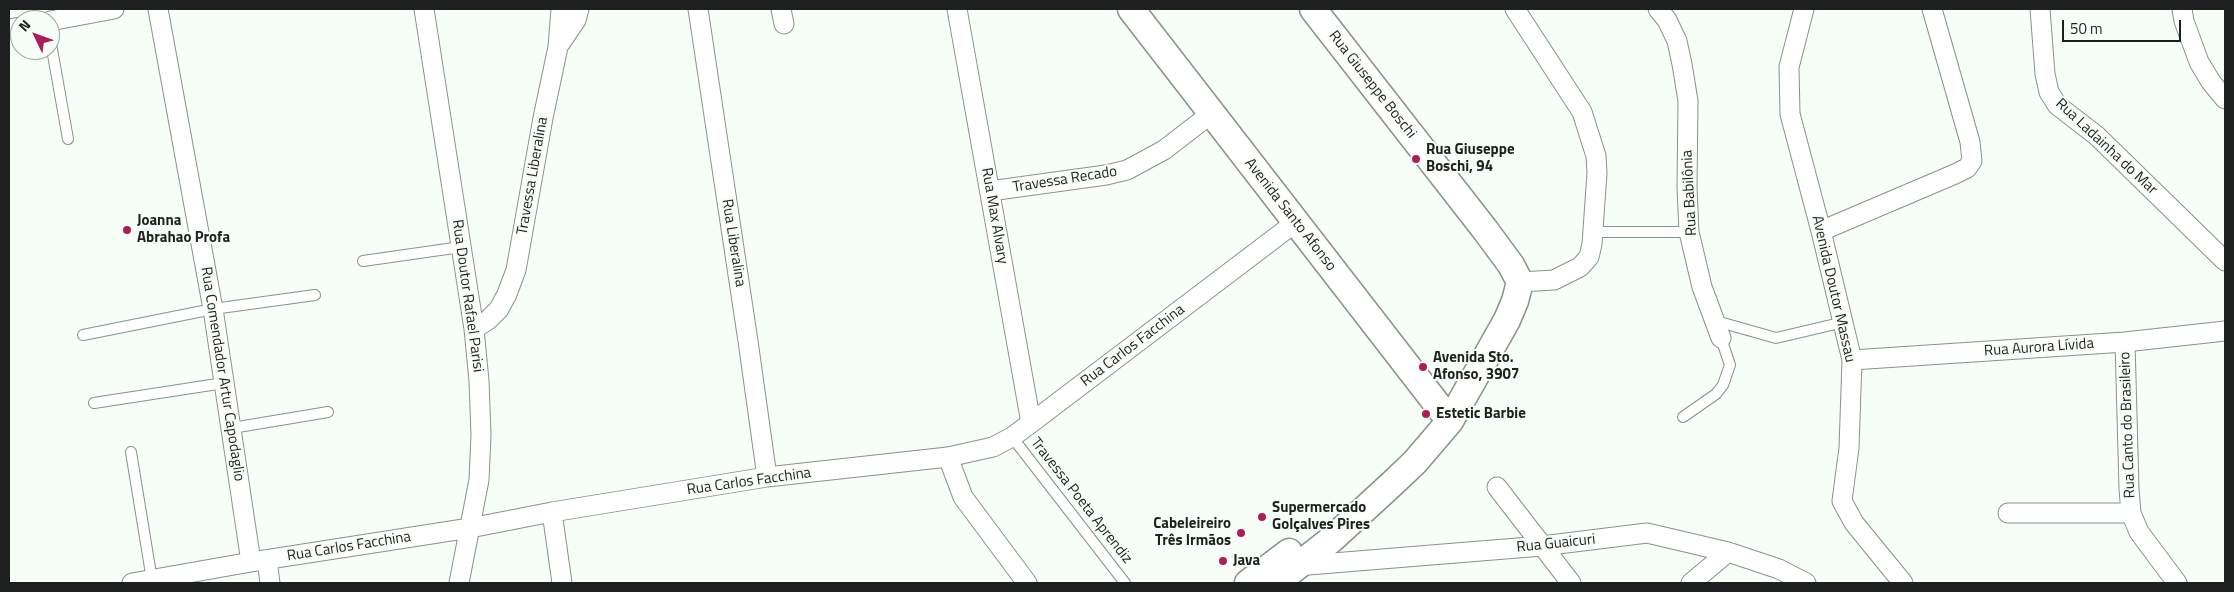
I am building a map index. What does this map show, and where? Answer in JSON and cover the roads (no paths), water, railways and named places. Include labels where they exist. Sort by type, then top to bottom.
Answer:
[{"type":"main road","name":"Avenida Santo Afonso","points":[[1131,9],[1450,421]]},
{"type":"main road","name":"Rua Giuseppe Boschi","points":[[1313,9],[1486,231],[1511,265],[1520,282]]},
{"type":"main road","points":[[1248,583],[1284,570],[1332,539],[1366,505],[1415,462],[1450,421],[1507,320],[1520,282]]},
{"type":"street","points":[[60,19],[114,9]]},
{"type":"street","name":"Rua Comendador Artur Capodaglio","points":[[158,9],[213,309],[232,428],[259,561],[270,583]]},
{"type":"street","name":"Rua Doutor Rafael Parisi","points":[[424,9],[474,329],[479,381],[481,435],[479,480],[459,583]]},
{"type":"street","name":"Travessa Liberalina","points":[[474,329],[488,320],[499,309],[516,270],[543,118],[558,47],[561,9]]},
{"type":"street","points":[[558,47],[576,20],[579,9]]},
{"type":"street","name":"Rua Liberalina","points":[[698,9],[767,477]]},
{"type":"street","name":"Rua Max Alvary","points":[[957,9],[1031,423]]},
{"type":"street","points":[[1516,9],[1564,82],[1585,122],[1596,156],[1596,192],[1589,257],[1580,267],[1554,280],[1520,282]]},
{"type":"street","name":"Rua Babilônia","points":[[1658,9],[1667,20],[1677,41],[1688,101],[1687,186],[1689,232],[1702,286],[1719,330]]},
{"type":"street","name":"Avenida Doutor Massau","points":[[1804,9],[1789,67],[1790,114],[1844,322],[1852,360],[1849,448],[1842,500],[1854,524],[1903,583]]},
{"type":"street","points":[[1821,231],[1966,168],[1972,161],[1970,142],[1932,9]]},
{"type":"street","name":"Rua Ladainha do Mar","points":[[2040,9],[2048,92],[2057,105],[2110,147],[2225,260]]},
{"type":"street","points":[[2182,9],[2184,21],[2199,62],[2211,82],[2225,99]]},
{"type":"street","name":"Travessa Recado","points":[[990,191],[1106,175],[1127,170],[1164,150],[1212,114]]},
{"type":"street","name":"Rua Carlos Facchina","points":[[132,583],[767,477],[948,457],[993,447],[1031,423],[1296,222]]},
{"type":"street","name":"Rua Aurora Lívida","points":[[1852,360],[2125,342],[2225,331]]},
{"type":"street","name":"Rua Canto do Brasileiro","points":[[2125,342],[2129,489],[2132,513],[2138,532],[2178,583]]},
{"type":"street","points":[[948,457],[963,497],[1028,583]]},
{"type":"street","points":[[1497,486],[1571,583]]},
{"type":"street","points":[[552,512],[562,583]]},
{"type":"street","points":[[2008,513],[2132,513]]},
{"type":"street","name":"Rua Guaicuri","points":[[1284,570],[1542,546],[1647,533],[1728,552],[1779,569],[1806,583]]},
{"type":"street","points":[[1691,583],[1728,552]]},
{"type":"lane","points":[[54,60],[68,139]]},
{"type":"lane","points":[[1593,232],[1689,232]]},
{"type":"lane","points":[[363,261],[461,247]]},
{"type":"lane","points":[[82,335],[213,309],[315,295]]},
{"type":"lane","points":[[1719,330],[1776,338],[1844,322]]},
{"type":"lane","name":"Rua Babilônia","points":[[1683,417],[1716,394],[1726,380],[1730,365],[1719,330]]},
{"type":"lane","points":[[94,403],[224,383]]},
{"type":"lane","points":[[232,428],[328,412]]},
{"type":"lane","name":"Travessa Poeta Aprendiz","points":[[1012,436],[1125,583]]},
{"type":"lane","points":[[131,452],[152,580]]},
{"type":"place","name":"Rua Giuseppe Boschi, 94","points":[[1416,159]]},
{"type":"place","name":"Joanna Abrahao Profa","points":[[127,230]]},
{"type":"place","name":"Avenida Sto. Afonso, 3907","points":[[1423,367]]},
{"type":"place","name":"Estetic Barbie","points":[[1426,414]]},
{"type":"place","name":"Supermercado Golçalves Pires","points":[[1262,517]]},
{"type":"place","name":"Cabeleireiro Três Irmãos","points":[[1241,533]]},
{"type":"place","name":"Java","points":[[1223,561]]}]
